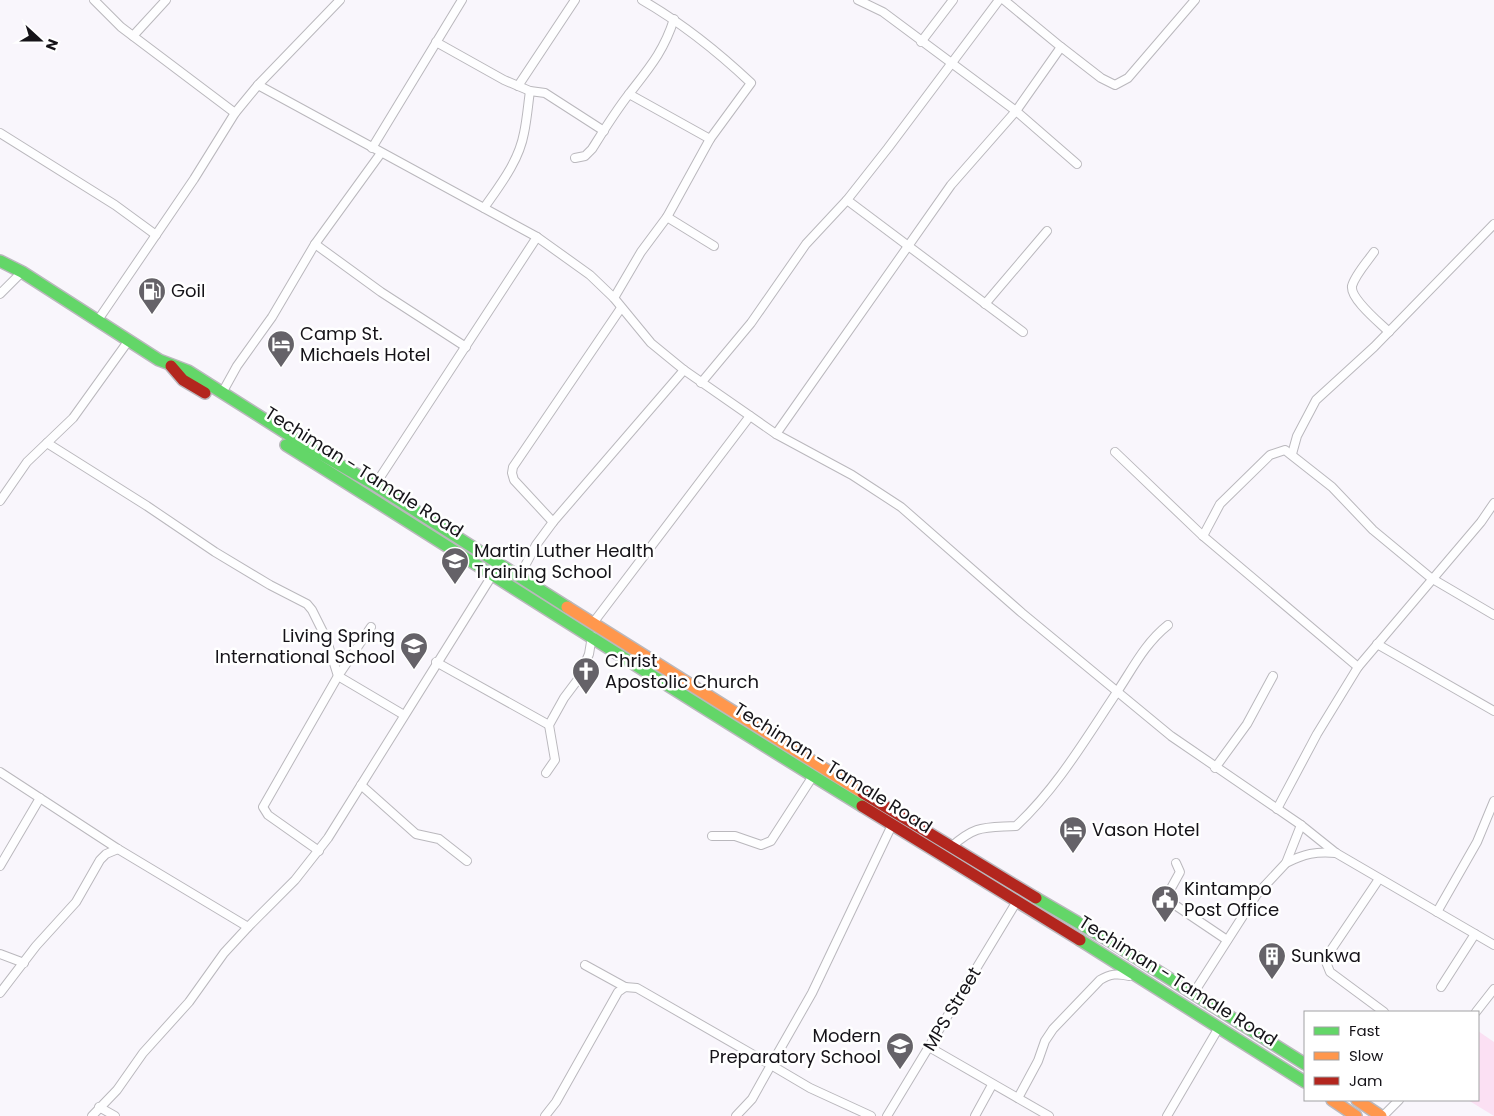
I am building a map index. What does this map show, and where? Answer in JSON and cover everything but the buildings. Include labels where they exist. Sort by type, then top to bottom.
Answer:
[{"type":"highway","name":"Techiman - Tamale Road","points":[[0,261],[22,272],[171,365],[188,372],[305,445],[375,485],[686,684],[1304,1063]]},
{"type":"highway","name":"Techiman - Tamale Road","points":[[171,365],[183,380],[813,776],[1186,1006],[1304,1081]]},
{"type":"highway","points":[[1186,1006],[1193,994]]},
{"type":"highway","points":[[1334,1101],[1356,1116]]},
{"type":"highway","points":[[1359,1101],[1382,1116]]},
{"type":"street","points":[[94,0],[121,27],[235,113]]},
{"type":"street","points":[[133,36],[166,0]]},
{"type":"street","points":[[98,320],[194,179],[235,113],[258,85],[340,0]]},
{"type":"street","points":[[372,148],[462,0]]},
{"type":"street","points":[[518,86],[575,0]]},
{"type":"street","points":[[614,298],[641,252],[667,216],[710,139],[751,83],[726,60],[674,19],[642,0]]},
{"type":"street","points":[[858,0],[883,12],[921,42],[1016,110],[1077,164]]},
{"type":"street","points":[[921,42],[954,0]]},
{"type":"street","points":[[701,383],[751,323],[806,244],[847,200],[999,0]]},
{"type":"street","points":[[1004,0],[1101,78],[1115,85],[1128,78],[1195,0]]},
{"type":"street","points":[[575,158],[585,156],[628,94],[657,59],[668,41],[674,19]]},
{"type":"street","points":[[436,42],[518,86],[530,91],[545,93],[604,130]]},
{"type":"street","points":[[776,434],[951,185],[1016,110],[1061,46]]},
{"type":"street","points":[[258,85],[537,237],[590,275],[614,298],[651,343],[684,370],[776,434],[852,475],[900,507],[1171,736],[1301,825],[1336,853],[1494,945]]},
{"type":"street","points":[[484,208],[507,174],[519,150],[524,133],[530,91]]},
{"type":"street","points":[[628,94],[710,139]]},
{"type":"street","points":[[0,133],[115,205],[156,235]]},
{"type":"street","points":[[222,393],[237,366],[272,317],[315,244],[381,153]]},
{"type":"street","points":[[847,200],[907,247],[1023,332]]},
{"type":"street","points":[[667,216],[714,246]]},
{"type":"street","points":[[1292,454],[1297,436],[1316,400],[1389,332],[1494,224]]},
{"type":"street","points":[[986,304],[1047,231]]},
{"type":"street","points":[[375,485],[537,237]]},
{"type":"street","points":[[315,244],[381,292],[466,347]]},
{"type":"street","points":[[1374,252],[1352,285],[1352,291],[1357,301],[1389,332]]},
{"type":"street","points":[[1,293],[22,272]]},
{"type":"street","points":[[553,522],[514,480],[513,467],[621,308]]},
{"type":"street","points":[[0,501],[27,462],[73,418],[130,340]]},
{"type":"street","points":[[519,577],[536,545],[553,522],[684,370]]},
{"type":"street","points":[[593,623],[750,416]]},
{"type":"street","points":[[47,443],[147,506],[215,552],[307,604],[326,638],[338,676],[404,715]]},
{"type":"street","points":[[1203,536],[1220,504],[1270,455],[1285,450],[1332,487],[1373,530],[1431,578],[1494,615]]},
{"type":"street","points":[[1115,452],[1203,536],[1358,667]]},
{"type":"street","points":[[1277,809],[1317,734],[1358,667],[1431,578],[1481,522],[1494,503]]},
{"type":"street","points":[[92,1116],[117,1090],[143,1053],[189,1002],[224,953],[295,880],[319,851],[493,574]]},
{"type":"street","points":[[951,846],[969,831],[1016,826],[1044,798],[1154,636],[1168,625]]},
{"type":"street","points":[[319,851],[268,815],[263,807],[338,676],[370,627]]},
{"type":"street","points":[[546,773],[555,760],[549,725],[578,678],[589,654],[592,636]]},
{"type":"street","points":[[1377,644],[1494,711]]},
{"type":"street","points":[[436,662],[549,725]]},
{"type":"street","points":[[1216,768],[1247,724],[1273,676]]},
{"type":"street","points":[[0,772],[118,849],[248,927]]},
{"type":"street","points":[[712,836],[735,836],[760,845],[771,841],[813,776]]},
{"type":"street","points":[[361,786],[416,834],[439,839],[467,861]]},
{"type":"street","points":[[0,866],[40,798]]},
{"type":"street","points":[[1437,912],[1477,842],[1494,801]]},
{"type":"street","points":[[736,1116],[752,1099],[812,993],[892,825]]},
{"type":"street","points":[[1286,863],[1301,825]]},
{"type":"street","points":[[0,993],[76,902],[100,860],[106,854],[118,849]]},
{"type":"street","points":[[1193,994],[1256,894],[1286,863],[1305,853],[1319,851],[1336,853]]},
{"type":"street","points":[[1176,863],[1180,872],[1169,892],[1169,901],[1227,940]]},
{"type":"street","points":[[1380,878],[1327,956],[1326,962],[1330,972],[1383,1011]]},
{"type":"street","name":"MPS Street","points":[[887,1116],[1017,901]]},
{"type":"street","points":[[1440,987],[1475,934]]},
{"type":"street","points":[[0,954],[24,963]]},
{"type":"street","points":[[585,965],[625,987],[637,988],[810,1088],[871,1116]]},
{"type":"street","points":[[1018,1098],[1038,1061],[1045,1041],[1053,1029],[1100,980],[1108,975],[1118,974],[1143,981]]},
{"type":"street","points":[[545,1116],[556,1102],[618,992],[625,987]]},
{"type":"street","points":[[1477,1011],[1494,989]]},
{"type":"street","points":[[1166,1116],[1218,1028]]},
{"type":"street","points":[[929,1046],[992,1085],[1049,1116]]},
{"type":"street","points":[[975,1116],[992,1085]]},
{"type":"street","points":[[1382,1116],[1398,1101]]},
{"type":"street","points":[[99,1107],[115,1116]]},
{"type":"shaded area","points":[[1479,1032],[1494,1042],[1494,1116],[1470,1101],[1479,1101]]},
{"type":"traffic: fast","points":[[0,261],[22,272],[159,360],[188,371],[305,445],[375,485],[567,607]]},
{"type":"traffic: fast","points":[[286,445],[862,806]]},
{"type":"traffic: fast","points":[[1036,898],[1113,943],[1304,1063]]},
{"type":"traffic: fast","points":[[1080,940],[1304,1081]]},
{"type":"traffic: slow","points":[[567,607],[863,793]]},
{"type":"traffic: slow","points":[[1334,1101],[1356,1116]]},
{"type":"traffic: slow","points":[[1358,1101],[1381,1116]]},
{"type":"traffic: jam","points":[[171,366],[183,380],[205,393]]},
{"type":"traffic: jam","points":[[863,793],[1036,898]]},
{"type":"traffic: jam","points":[[862,806],[1080,940]]},
{"type":"place","name":"Goil","points":[[152,315]]},
{"type":"place","name":"Camp St. Michaels Hotel","points":[[281,368]]},
{"type":"place","name":"Martin Luther Health Training School","points":[[455,585]]},
{"type":"place","name":"Living Spring International School","points":[[414,670]]},
{"type":"place","name":"Christ Apostolic Church","points":[[586,695]]},
{"type":"place","name":"Vason Hotel","points":[[1073,854]]},
{"type":"place","name":"Kintampo Post Office","points":[[1165,923]]},
{"type":"place","name":"Sunkwa","points":[[1272,980]]},
{"type":"place","name":"Modern Preparatory School","points":[[900,1070]]}]
